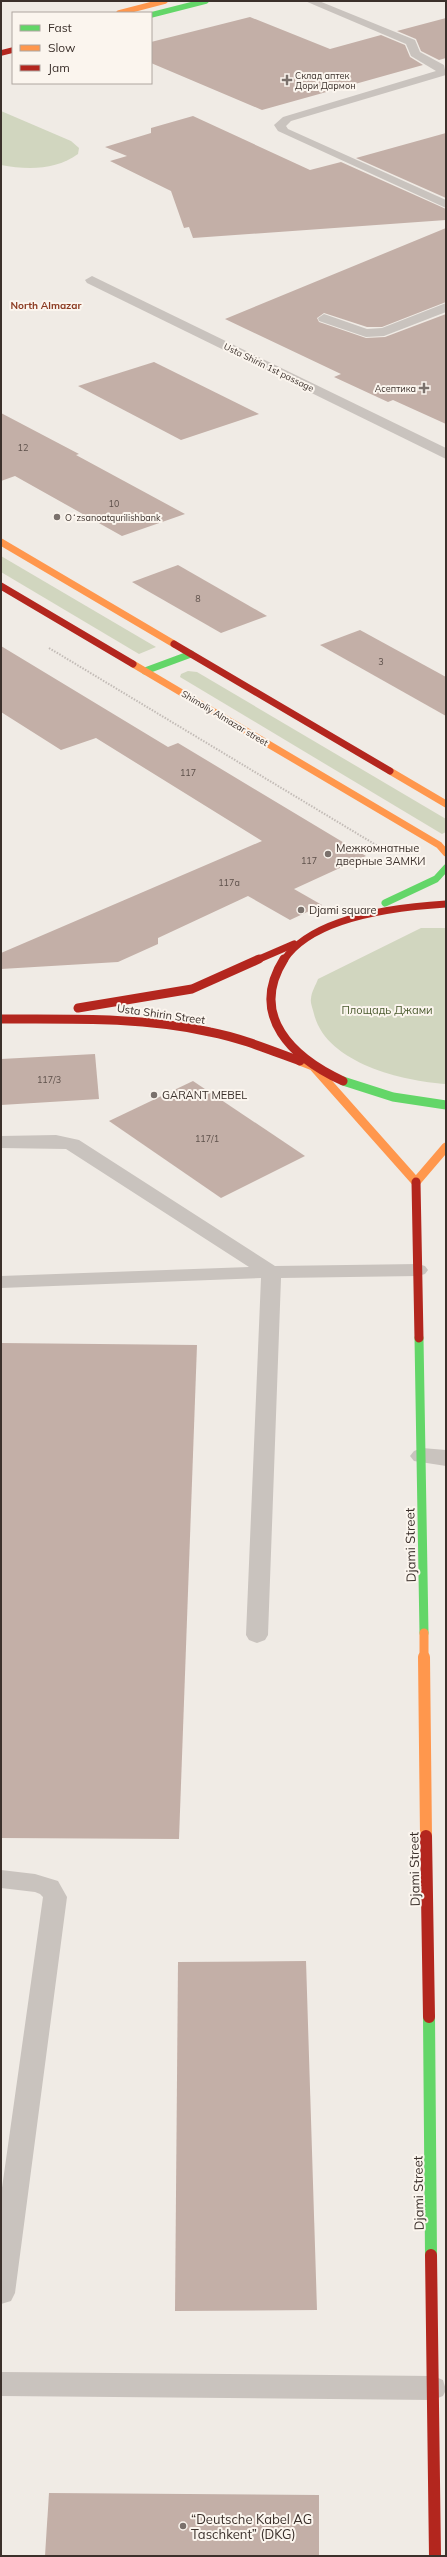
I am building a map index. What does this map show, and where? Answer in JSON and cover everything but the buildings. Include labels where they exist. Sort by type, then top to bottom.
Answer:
[{"type":"main road","points":[[123,12],[167,1]]},
{"type":"main road","points":[[152,15],[206,1]]},
{"type":"main road","points":[[1,53],[12,50]]},
{"type":"main road","points":[[1,542],[446,804]]},
{"type":"main road","name":"Shimoliy Almazar street","points":[[1,586],[439,846],[446,854]]},
{"type":"main road","points":[[145,671],[191,654]]},
{"type":"main road","points":[[351,918],[436,879],[446,868]]},
{"type":"main road","points":[[351,918],[386,910],[446,904]]},
{"type":"main road","name":"Usta Shirin Street","points":[[1,1018],[165,996],[192,989],[351,918]]},
{"type":"main road","points":[[301,941],[282,964],[271,983],[269,1004],[275,1025],[288,1046],[313,1066],[340,1081],[372,1093],[407,1101],[446,1105]]},
{"type":"main road","name":"Usta Shirin Street","points":[[1,1018],[124,1020],[192,1029],[239,1039],[313,1066]]},
{"type":"main road","points":[[313,1066],[416,1182],[446,1147]]},
{"type":"main road","name":"Djami Street","points":[[416,1182],[437,2024],[433,2388],[435,2556]]},
{"type":"street","name":"Usta Shirin 1st passage","points":[[92,280],[446,454]]},
{"type":"street","points":[[422,1456],[446,1458]]},
{"type":"lane","points":[[310,1],[410,42],[414,54],[440,68],[442,73],[287,119],[280,125],[284,132],[446,204]]},
{"type":"lane","points":[[324,318],[366,333],[384,332],[446,307]]},
{"type":"lane","points":[[1,1142],[56,1141],[72,1144],[272,1272]]},
{"type":"lane","points":[[1,1282],[272,1272],[418,1270]]},
{"type":"lane","points":[[258,1635],[272,1272]]},
{"type":"lane","points":[[1,1879],[35,1883],[49,1887],[55,1897],[1,2293]]},
{"type":"lane","points":[[1,2384],[433,2388]]},
{"type":"path","points":[[42,644],[391,854]]},
{"type":"green space","points":[[1,111],[71,141],[79,148],[78,154],[51,166],[21,168],[1,165]]},
{"type":"green space","points":[[1,556],[156,647],[139,654],[1,572]]},
{"type":"green space","points":[[188,671],[197,672],[446,819],[446,832],[442,834],[180,677],[181,674]]},
{"type":"green space","name":"Площадь Джами","points":[[421,928],[446,928],[446,1084],[408,1079],[368,1066],[349,1057],[334,1045],[321,1031],[311,1002],[311,996],[318,979]]},
{"type":"traffic: fast","points":[[152,15],[206,1]]},
{"type":"traffic: fast","points":[[145,671],[191,654]]},
{"type":"traffic: fast","points":[[385,903],[436,879],[446,868]]},
{"type":"traffic: fast","points":[[343,1081],[393,1097],[446,1105]]},
{"type":"traffic: fast","points":[[419,1338],[424,1633]]},
{"type":"traffic: fast","points":[[429,2017],[431,2255]]},
{"type":"traffic: slow","points":[[123,12],[165,1]]},
{"type":"traffic: slow","points":[[1,542],[174,644]]},
{"type":"traffic: slow","points":[[133,664],[439,845],[446,853]]},
{"type":"traffic: slow","points":[[390,771],[446,804]]},
{"type":"traffic: slow","points":[[300,1061],[313,1066],[416,1182]]},
{"type":"traffic: slow","points":[[416,1182],[446,1147]]},
{"type":"traffic: slow","points":[[424,1633],[426,1836]]},
{"type":"traffic: jam","points":[[1,53],[12,50]]},
{"type":"traffic: jam","points":[[1,586],[133,664]]},
{"type":"traffic: jam","points":[[174,644],[390,771]]},
{"type":"traffic: jam","points":[[343,1081],[310,1064],[296,1052],[284,1038],[275,1023],[271,1006],[271,989],[280,966],[289,953],[299,943],[318,932],[335,925],[353,919],[392,910],[446,904]]},
{"type":"traffic: jam","points":[[78,1008],[192,989],[294,944]]},
{"type":"traffic: jam","points":[[1,1019],[121,1021],[181,1026],[240,1039],[300,1061]]},
{"type":"traffic: jam","points":[[416,1182],[419,1338]]},
{"type":"traffic: jam","points":[[426,1836],[429,2017]]},
{"type":"traffic: jam","points":[[431,2255],[435,2556]]},
{"type":"place","name":"Склад аптек Дори Дармон","points":[[287,80]]},
{"type":"place","name":"Асептика","points":[[424,388]]},
{"type":"place","name":"Oʻzsanoatqurilishbank","points":[[57,517]]},
{"type":"place","name":"Межкомнатные дверные ЗАМКИ","points":[[328,854]]},
{"type":"place","name":"Djami square","points":[[301,910]]},
{"type":"place","name":"GARANT MEBEL","points":[[154,1095]]},
{"type":"place","name":"“Deutsche Kabel AG Taschkent” (DKG)","points":[[183,2526]]},
{"type":"district","name":"North Almazar","points":[[46,305]]}]
